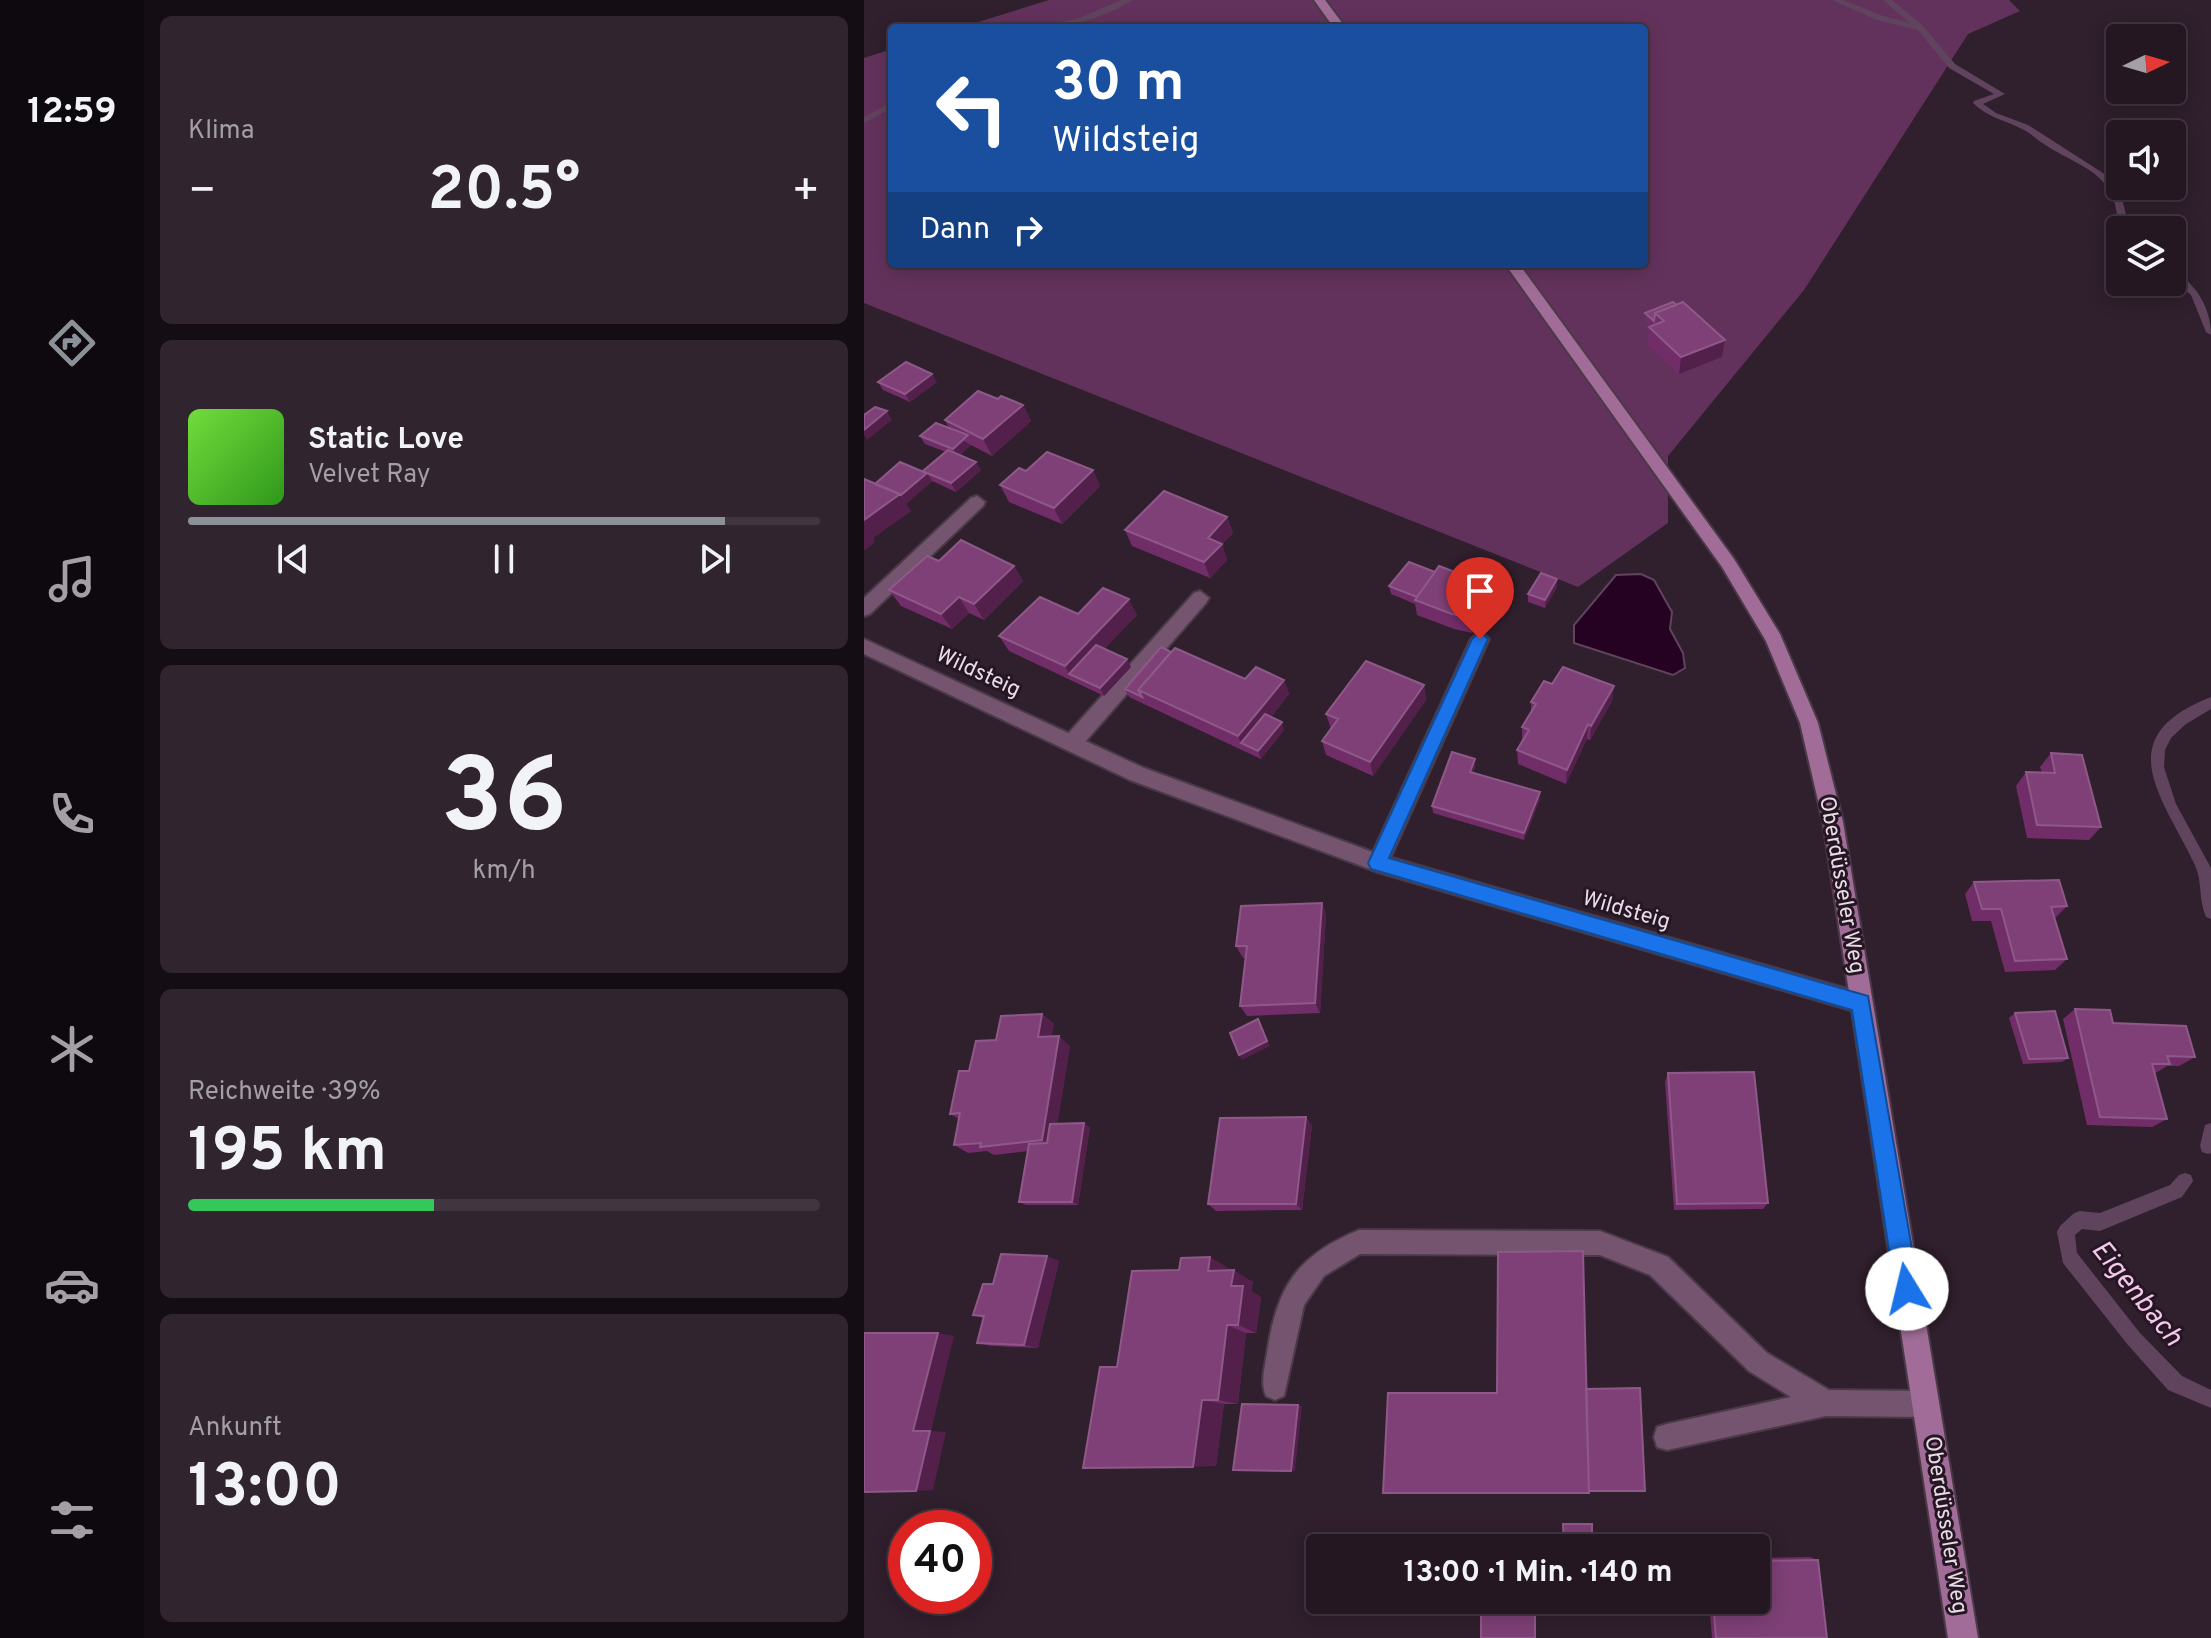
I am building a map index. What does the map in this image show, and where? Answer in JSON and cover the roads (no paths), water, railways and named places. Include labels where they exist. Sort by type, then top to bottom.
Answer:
[{"type":"street","points":[[1319,0],[1337,24]]},
{"type":"street","name":"Oberdüsseler Weg","points":[[1515,268],[1728,563],[1774,639],[1809,723],[1833,822],[1963,1638]]},
{"type":"street","points":[[864,609],[977,502]]},
{"type":"street","points":[[1072,743],[1200,598]]},
{"type":"street","points":[[1378,863],[1480,639]]},
{"type":"street","name":"Wildsteig","points":[[864,646],[1137,774],[1378,863],[1861,1003]]},
{"type":"street","points":[[1275,1387],[1287,1308],[1306,1275],[1332,1253],[1359,1242],[1600,1243],[1659,1266],[1758,1362],[1826,1403]]},
{"type":"street","points":[[1667,1437],[1826,1403],[1925,1404]]},
{"type":"waterway","points":[[1061,24],[1081,20],[1129,0]]},
{"type":"waterway","points":[[1836,0],[1880,18],[1919,28]]},
{"type":"waterway","name":"Eigenbach","points":[[1887,0],[1920,28],[1952,66],[2001,94],[1977,103],[1983,108],[2025,127],[2100,174],[2116,194],[2122,216]]},
{"type":"waterway","points":[[864,120],[888,107]]},
{"type":"waterway","name":"Eigenbach","points":[[2186,286],[2195,294],[2211,332]]},
{"type":"waterway","name":"Eigenbach","points":[[2211,702],[2170,729],[2158,750],[2157,767],[2170,806],[2207,876],[2211,912]]},
{"type":"waterway","name":"Eigenbach","points":[[2208,1146],[2211,1131]]},
{"type":"waterway","name":"Eigenbach","points":[[2185,1181],[2176,1191],[2100,1222],[2079,1220],[2066,1232],[2069,1257],[2134,1339],[2175,1383],[2211,1399]]}]
